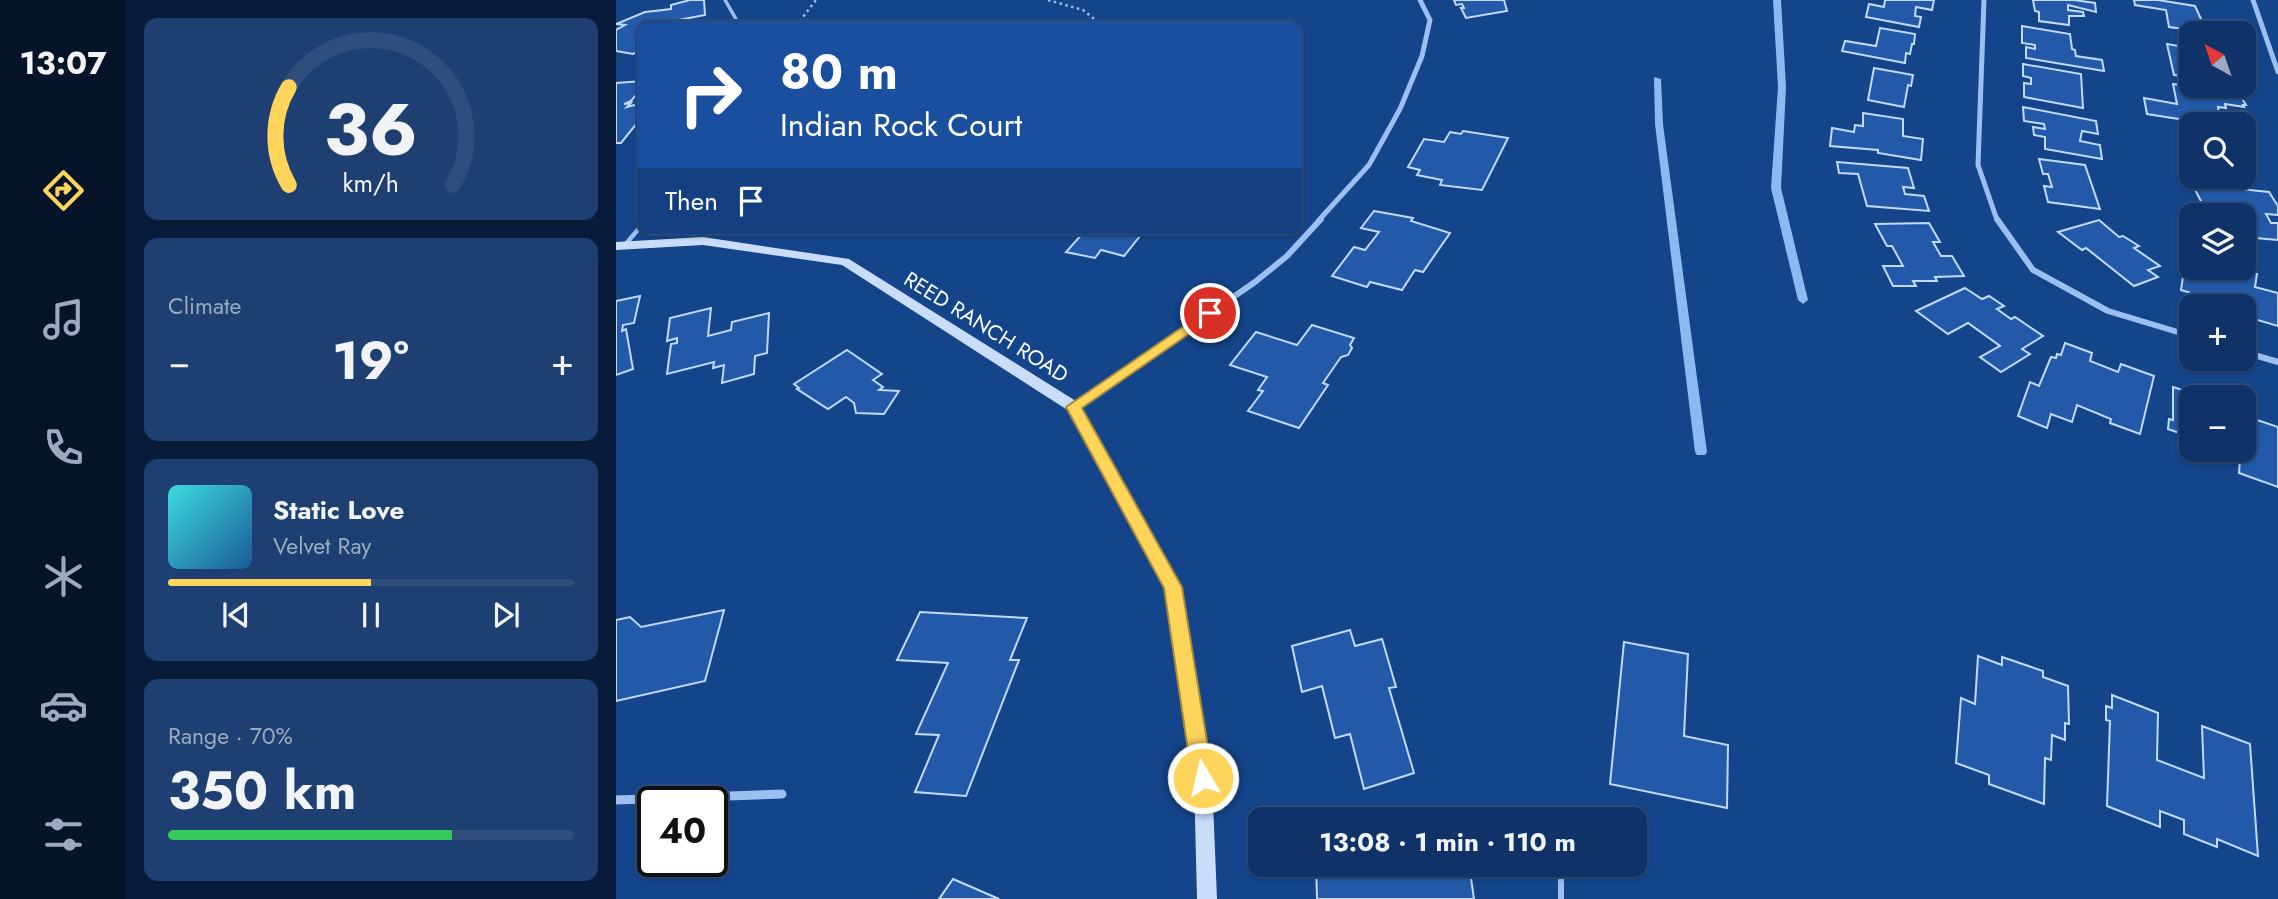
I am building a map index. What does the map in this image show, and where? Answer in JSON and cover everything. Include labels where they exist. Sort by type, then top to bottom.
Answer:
[{"type":"street","points":[[1074,407],[1255,282],[1287,256],[1369,165],[1400,109],[1422,55],[1430,20],[1420,0]]},
{"type":"street","points":[[1984,0],[1978,165],[1998,223],[2033,271],[2108,311],[2179,332]]},
{"type":"street","points":[[2253,0],[2278,72]]},
{"type":"street","name":"REED RANCH ROAD","points":[[620,246],[703,241],[845,262],[1074,407],[1173,587],[1203,778],[1207,899]]},
{"type":"street","points":[[2256,356],[2278,362]]},
{"type":"street","points":[[616,800],[782,794]]},
{"type":"lane","points":[[725,0],[737,21]]},
{"type":"lane","points":[[620,246],[637,230]]},
{"type":"lane","points":[[1561,877],[1561,899]]},
{"type":"path","points":[[800,21],[816,0]]},
{"type":"path","points":[[1048,0],[1083,10],[1097,21]]},
{"type":"building","points":[[704,0],[705,15],[677,21],[637,21],[637,52],[633,54],[616,51],[616,30],[625,25],[616,24],[645,12],[671,9],[671,5]]},
{"type":"building","points":[[1454,0],[1504,0],[1507,11],[1466,18],[1462,4],[1456,5]]},
{"type":"building","points":[[1885,0],[1934,0],[1932,10],[1916,7],[1915,16],[1921,17],[1919,27],[1866,17],[1869,4],[1884,7]]},
{"type":"building","points":[[2033,0],[2095,3],[2096,12],[2068,5],[2068,10],[2083,12],[2084,16],[2069,16],[2069,25],[2039,21],[2039,12],[2035,11]]},
{"type":"building","points":[[2134,0],[2158,0],[2195,6],[2202,21],[2179,21],[2179,28],[2169,27],[2166,10],[2135,5]]},
{"type":"building","points":[[2022,26],[2070,34],[2076,56],[2102,60],[2104,71],[2026,58],[2026,47],[2035,49],[2035,45],[2022,43]]},
{"type":"building","points":[[1880,28],[1915,34],[1910,54],[1906,53],[1905,63],[1842,51],[1845,41],[1876,46]]},
{"type":"building","points":[[2167,44],[2179,46],[2179,76],[2174,75]]},
{"type":"building","points":[[2023,64],[2081,74],[2083,108],[2024,97],[2024,83],[2031,84],[2031,78],[2023,76]]},
{"type":"building","points":[[1874,68],[1913,75],[1911,86],[1908,85],[1904,107],[1868,100]]},
{"type":"building","points":[[637,81],[637,94],[624,104],[631,103],[627,107],[637,107],[637,123],[621,143],[616,143],[616,83]]},
{"type":"building","points":[[2173,84],[2179,85],[2179,98],[2242,98],[2246,105],[2225,104],[2226,108],[2218,107],[2219,112],[2179,112],[2179,119],[2147,114],[2144,98],[2177,104]]},
{"type":"building","points":[[2023,107],[2096,121],[2098,134],[2082,131],[2080,141],[2100,145],[2102,159],[2045,149],[2045,137],[2034,135],[2033,127],[2045,129],[2044,124],[2024,121]]},
{"type":"building","points":[[1863,113],[1903,119],[1903,136],[1923,139],[1921,160],[1878,153],[1878,150],[1830,146],[1832,128],[1854,132],[1855,125],[1863,126]]},
{"type":"building","points":[[1463,131],[1508,138],[1482,190],[1440,185],[1442,180],[1417,175],[1420,170],[1408,167],[1424,139],[1444,142],[1450,132],[1461,134]]},
{"type":"building","points":[[2039,159],[2085,165],[2100,209],[2048,202],[2044,186],[2052,187],[2048,174],[2043,174]]},
{"type":"building","points":[[1837,162],[1908,168],[1914,188],[1903,187],[1905,194],[1924,196],[1929,211],[1867,206],[1858,174],[1839,173]]},
{"type":"building","points":[[2195,189],[2269,192],[2278,206],[2278,215],[2266,214],[2271,223],[2278,223],[2278,240],[2256,238],[2256,203],[2202,203]]},
{"type":"building","points":[[1374,211],[1413,218],[1411,221],[1450,233],[1423,272],[1415,270],[1402,290],[1370,282],[1367,287],[1332,276],[1354,247],[1365,250],[1379,232],[1361,228]]},
{"type":"building","points":[[2099,220],[2119,237],[2123,236],[2139,246],[2134,248],[2160,266],[2148,270],[2158,277],[2134,286],[2086,248],[2082,250],[2058,232]]},
{"type":"building","points":[[1929,223],[1940,242],[1933,242],[1941,256],[1952,256],[1964,276],[1935,277],[1937,281],[1913,281],[1916,286],[1893,286],[1883,266],[1903,266],[1892,246],[1887,246],[1875,224]]},
{"type":"building","points":[[1081,235],[1140,236],[1124,256],[1101,250],[1095,258],[1066,252]]},
{"type":"building","points":[[2257,274],[2255,287],[2278,293],[2278,326],[2256,320],[2256,294],[2194,294],[2181,290],[2182,280],[2256,280]]},
{"type":"building","points":[[1965,288],[1982,299],[1989,296],[2004,306],[1997,309],[2011,319],[2015,317],[2043,336],[2022,349],[2030,354],[2001,372],[1980,357],[2000,346],[1968,323],[1948,334],[1916,311]]},
{"type":"building","points":[[640,296],[634,323],[623,325],[622,331],[626,329],[633,369],[616,375],[616,301]]},
{"type":"building","points":[[711,308],[708,336],[731,330],[732,322],[769,313],[767,353],[755,356],[754,374],[722,383],[724,365],[713,368],[714,362],[667,374],[671,344],[677,343],[677,338],[667,341],[670,318]]},
{"type":"building","points":[[1312,325],[1354,338],[1348,355],[1341,357],[1323,383],[1328,385],[1299,428],[1248,411],[1263,391],[1258,390],[1267,377],[1230,365],[1256,332],[1297,345]]},
{"type":"building","points":[[2065,343],[2092,353],[2090,361],[2118,372],[2121,364],[2154,376],[2140,434],[2110,423],[2111,419],[2077,405],[2072,422],[2051,414],[2047,428],[2018,416],[2030,382],[2039,386],[2051,357],[2061,355]]},
{"type":"building","points":[[847,350],[882,374],[873,380],[883,387],[879,390],[899,391],[884,414],[856,413],[854,403],[846,397],[828,409],[797,389],[799,388],[794,384]]},
{"type":"building","points":[[2173,387],[2179,389],[2179,433],[2168,429],[2169,419],[2173,420]]},
{"type":"building","points":[[2256,420],[2278,427],[2278,487],[2239,473],[2240,462],[2256,462]]},
{"type":"building","points":[[724,610],[705,681],[616,701],[616,620],[630,617],[641,627]]},
{"type":"building","points":[[920,612],[1027,618],[1010,660],[1019,660],[966,796],[915,792],[939,735],[916,734],[948,663],[897,660]]},
{"type":"building","points":[[1350,630],[1355,646],[1382,639],[1396,687],[1389,688],[1414,773],[1364,789],[1350,734],[1335,738],[1322,686],[1302,692],[1292,646]]},
{"type":"building","points":[[1624,642],[1688,654],[1684,736],[1728,745],[1727,808],[1610,784]]},
{"type":"building","points":[[1978,656],[2002,665],[2002,657],[2043,671],[2043,677],[2068,686],[2069,724],[2065,723],[2065,740],[2052,735],[2051,760],[2045,758],[2044,804],[1989,784],[1989,775],[1956,763],[1961,698],[1975,704]]},
{"type":"building","points":[[2112,695],[2158,713],[2157,760],[2204,778],[2202,726],[2250,744],[2258,856],[2217,839],[2217,847],[2184,834],[2184,820],[2160,811],[2160,827],[2107,806],[2110,721],[2106,720],[2106,706],[2112,708]]},
{"type":"building","points":[[1316,877],[1471,877],[1474,899],[1317,899]]},
{"type":"building","points":[[953,879],[999,899],[939,899]]},
{"type":"waterway","points":[[1777,0],[1782,87],[1776,188],[1803,300]]},
{"type":"waterway","points":[[1657,79],[1659,124],[1701,452]]},
{"type":"route","points":[[1203,778],[1173,587],[1074,407],[1210,313]]}]
